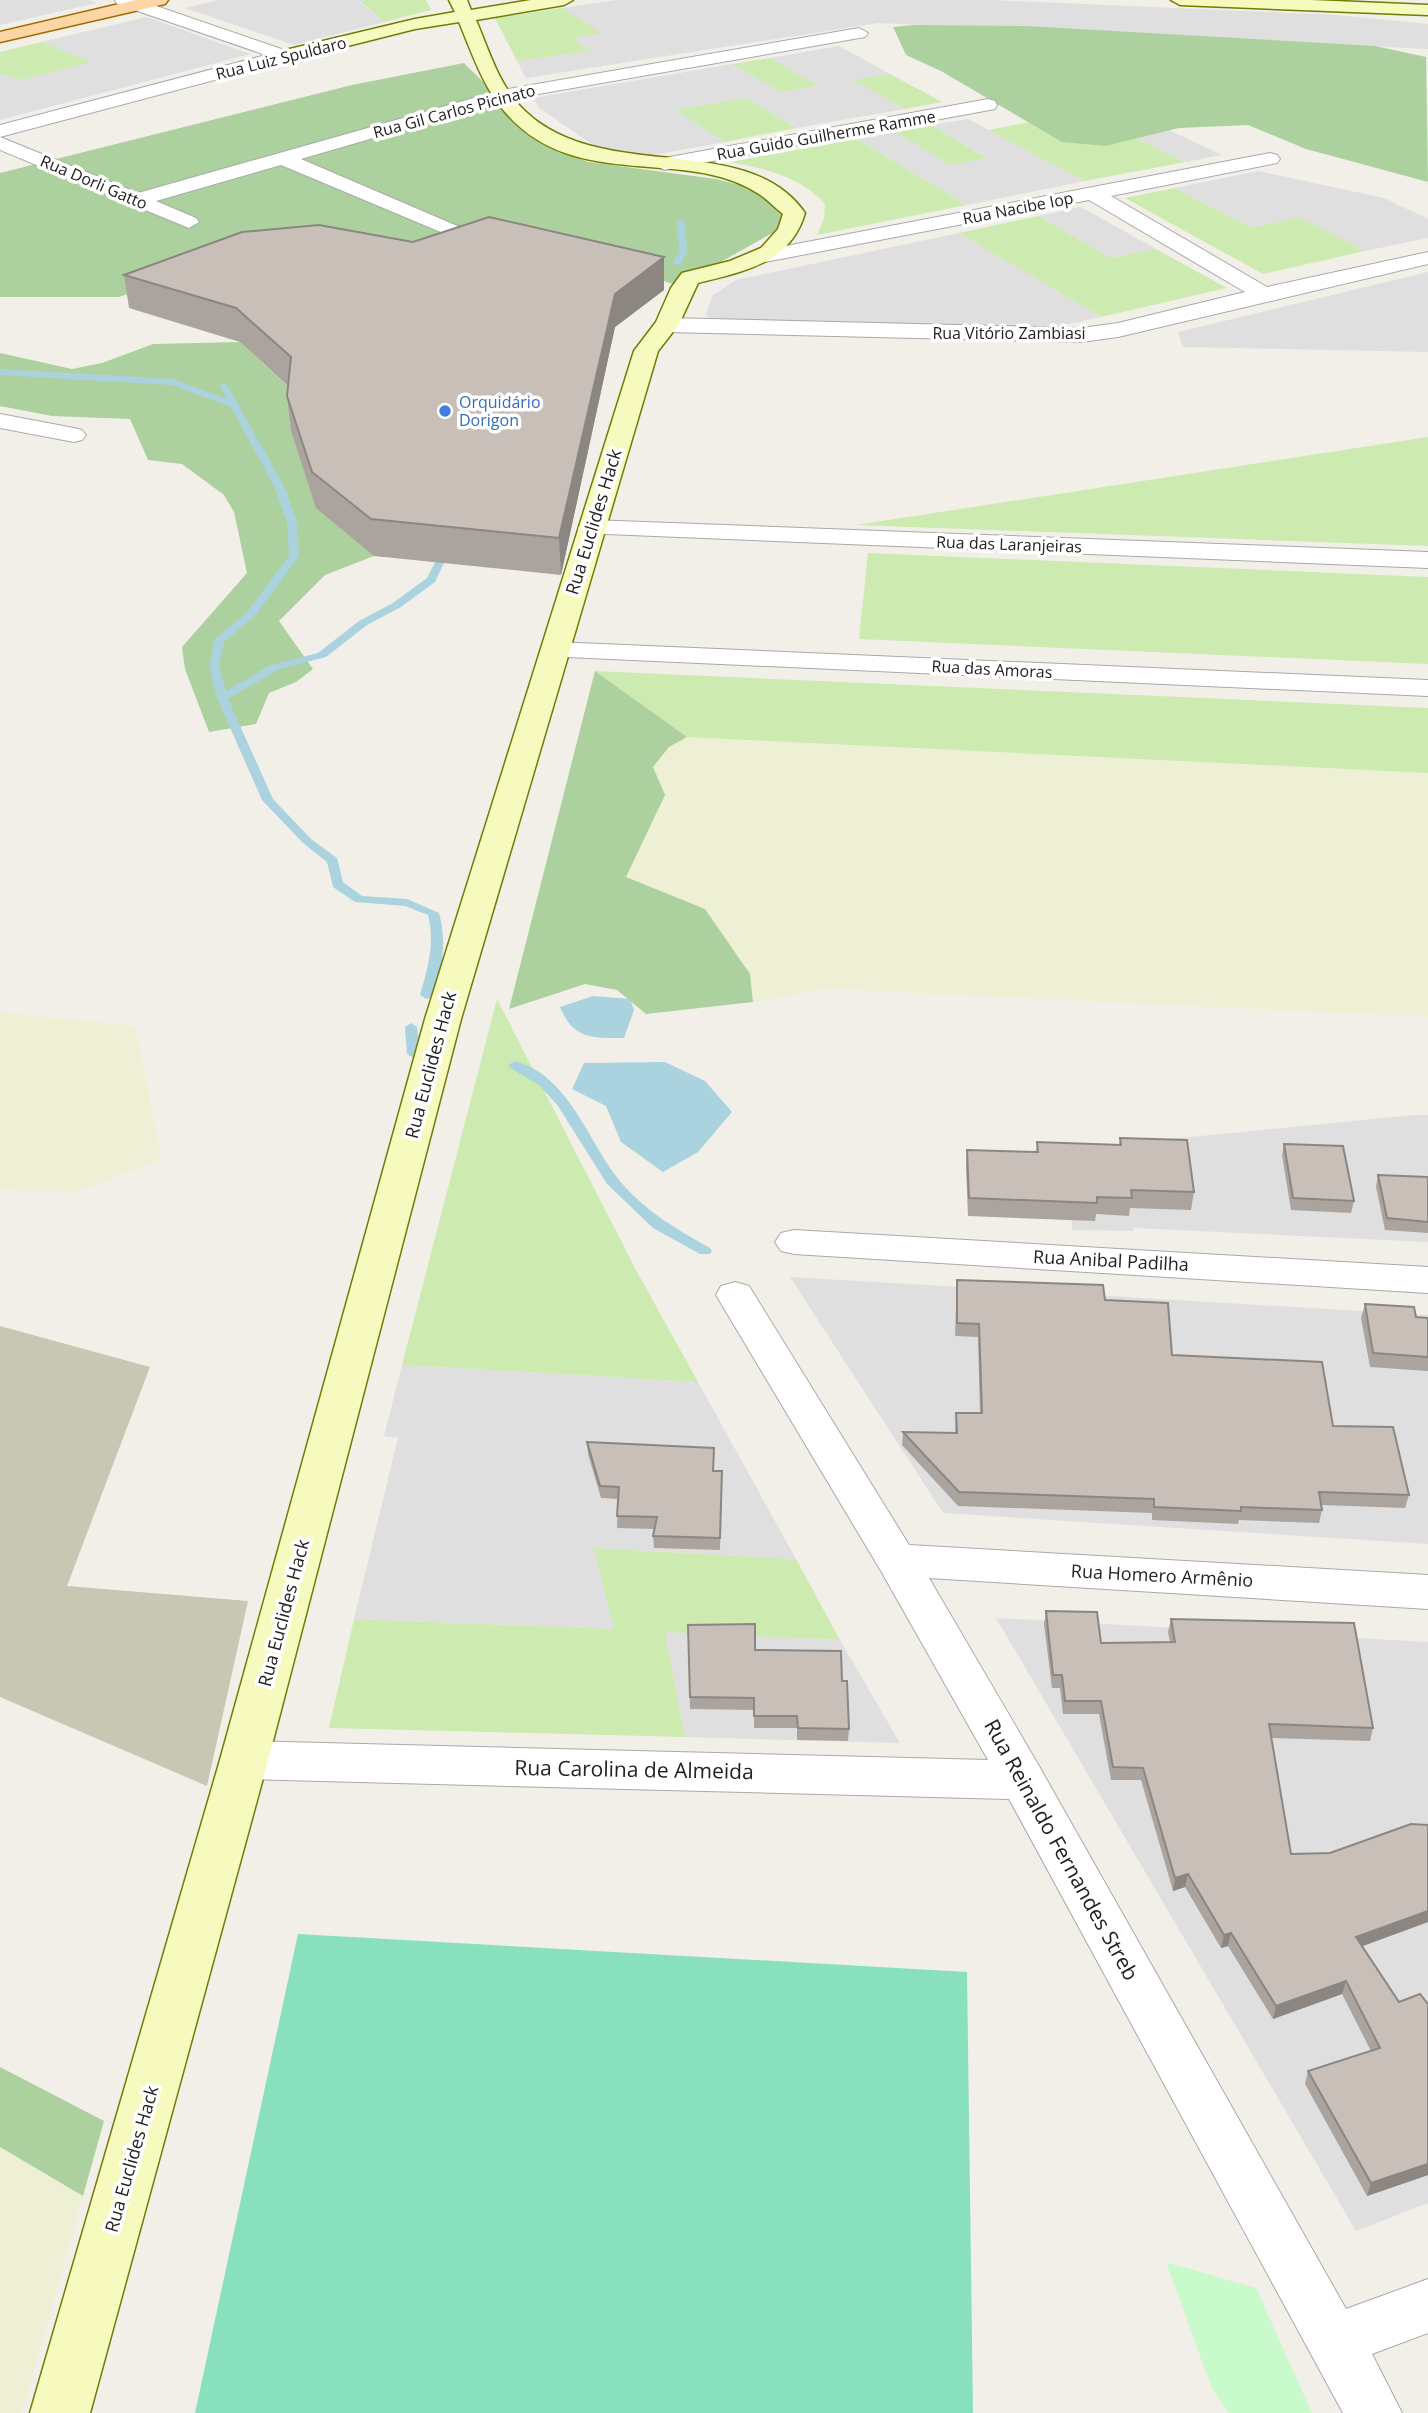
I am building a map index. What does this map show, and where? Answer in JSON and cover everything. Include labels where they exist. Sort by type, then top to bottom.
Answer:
[{"type":"main road","points":[[0,37],[130,3],[159,0]]},
{"type":"street","name":"Rua Luiz Spuldaro","points":[[0,131],[462,7],[564,0]]},
{"type":"street","points":[[1180,0],[1428,10]]},
{"type":"street","points":[[130,3],[284,56]]},
{"type":"street","name":"Rua Euclides Hack","points":[[60,2413],[244,1760],[443,1018],[649,343],[666,324],[682,286],[690,278],[765,256],[783,241],[793,225],[794,213],[769,188],[748,181],[664,164],[599,158],[555,144],[513,111],[502,95],[462,7]]},
{"type":"street","name":"Rua Gil Carlos Picinato","points":[[137,200],[502,95],[859,33]]},
{"type":"street","name":"Rua Guido Guilherme Ramme","points":[[664,164],[988,105]]},
{"type":"street","name":"Rua Dorli Gatto","points":[[0,143],[189,222]]},
{"type":"street","points":[[282,158],[456,232]]},
{"type":"street","name":"Rua Nacibe Iop","points":[[765,256],[1270,159]]},
{"type":"street","points":[[1092,193],[1264,294]]},
{"type":"street","name":"Rua Vitório Zambiasi","points":[[666,324],[1081,335],[1118,330],[1428,258]]},
{"type":"street","points":[[0,421],[74,435]]},
{"type":"street","name":"Rua das Laranjeiras","points":[[591,528],[1428,560]]},
{"type":"street","name":"Rua das Amoras","points":[[555,650],[1428,688]]},
{"type":"street","name":"Rua Anibal Padilha","points":[[794,1242],[1428,1280]]},
{"type":"street","name":"Rua Reinaldo Fernandes Streb","points":[[735,1295],[897,1560],[1023,1780],[1374,2413]]},
{"type":"street","name":"Rua Homero Armênio","points":[[897,1560],[1428,1591]]},
{"type":"street","name":"Rua Carolina de Almeida","points":[[244,1760],[1023,1780]]},
{"type":"street","points":[[1333,2341],[1428,2306]]},
{"type":"shaded area","points":[[0,0],[89,0],[97,3],[0,25]]},
{"type":"shaded area","points":[[219,0],[368,0],[360,2],[384,22],[294,45],[185,8]]},
{"type":"shaded area","points":[[617,0],[992,0],[1337,15],[1428,24],[1428,49],[878,23],[526,78],[517,61],[589,51],[571,38],[601,33],[562,8]]},
{"type":"shaded area","points":[[147,17],[250,54],[0,120],[0,73],[20,80],[90,62],[41,42]]},
{"type":"shaded area","points":[[839,46],[890,74],[854,80],[905,109],[796,128],[746,98],[677,110],[725,142],[647,156],[595,146],[539,108],[533,98],[732,64],[780,92],[817,86],[770,58]]},
{"type":"shaded area","points":[[968,119],[1085,181],[967,205],[856,139],[895,132],[950,164],[986,157],[931,125]]},
{"type":"shaded area","points":[[1156,124],[1222,155],[1185,162],[1125,134]]},
{"type":"shaded area","points":[[1258,171],[1384,198],[1428,219],[1428,238],[1365,251],[1299,217],[1251,228],[1175,188]]},
{"type":"shaded area","points":[[1081,207],[1156,249],[1111,258],[1038,216]]},
{"type":"shaded area","points":[[959,233],[1101,317],[1049,328],[711,319],[705,315],[713,295],[736,280]]},
{"type":"shaded area","points":[[1428,272],[1428,352],[1183,347],[1178,332]]},
{"type":"shaded area","points":[[687,737],[1428,773],[1428,1017],[828,989],[753,1002],[750,974],[657,892],[625,877],[637,848],[653,768],[669,747]]},
{"type":"shaded area","points":[[0,1012],[135,1026],[162,1159],[75,1193],[0,1190]]},
{"type":"shaded area","points":[[1428,1115],[1428,1242],[1134,1228],[1133,1231],[1072,1230],[1068,1149]]},
{"type":"shaded area","points":[[790,1277],[1428,1315],[1428,1544],[943,1513]]},
{"type":"shaded area","points":[[0,1326],[150,1367],[67,1586],[248,1601],[207,1786],[0,1697]]},
{"type":"shaded area","points":[[402,1365],[698,1382],[796,1559],[595,1548],[615,1629],[354,1619],[398,1438],[384,1436]]},
{"type":"shaded area","points":[[996,1618],[1428,1642],[1428,2203],[1356,2231]]},
{"type":"shaded area","points":[[665,1632],[840,1640],[900,1743],[685,1737]]},
{"type":"shaded area","points":[[0,2147],[83,2196],[22,2413],[0,2413]]},
{"type":"green space","points":[[426,0],[431,10],[384,22],[360,1]]},
{"type":"green space","points":[[562,8],[602,33],[572,38],[590,51],[517,61],[495,18]]},
{"type":"green space","points":[[1026,26],[1375,46],[1426,57],[1428,182],[1306,149],[1248,125],[1179,128],[1105,146],[1062,142],[941,71],[906,55],[893,27]]},
{"type":"green space","points":[[41,42],[92,62],[20,80],[0,73],[0,52]]},
{"type":"green space","points":[[770,58],[818,86],[780,92],[732,64]]},
{"type":"green space","points":[[464,63],[548,146],[588,162],[716,179],[759,190],[785,210],[783,227],[678,286],[614,263],[246,255],[119,297],[0,297],[0,173],[352,85]]},
{"type":"green space","points":[[890,74],[942,102],[905,109],[853,80]]},
{"type":"green space","points":[[746,98],[796,128],[725,142],[676,110]]},
{"type":"green space","points":[[1117,105],[1126,134],[1185,162],[1085,181],[988,130]]},
{"type":"green space","points":[[931,125],[987,158],[951,165],[895,132]]},
{"type":"green space","points":[[856,139],[967,205],[817,235],[824,219],[825,204],[815,194],[781,175],[730,162]]},
{"type":"green space","points":[[1175,188],[1251,228],[1299,217],[1365,251],[1263,274],[1125,198]]},
{"type":"green space","points":[[1038,216],[1111,258],[1156,249],[1227,288],[1101,317],[959,233]]},
{"type":"green space","points":[[240,342],[294,392],[374,556],[325,575],[279,621],[313,669],[296,682],[269,693],[256,724],[209,732],[185,669],[182,647],[247,573],[234,512],[224,495],[182,464],[148,460],[130,419],[52,416],[0,406],[0,353],[72,369],[102,363],[153,344]]},
{"type":"green space","points":[[1428,437],[1428,546],[856,525]]},
{"type":"green space","points":[[868,553],[1428,577],[1428,664],[859,639]]},
{"type":"green space","points":[[595,671],[1428,708],[1428,773],[687,737]]},
{"type":"green space","points":[[595,671],[687,737],[669,747],[653,767],[665,795],[626,877],[705,909],[750,974],[753,1002],[646,1014],[617,990],[585,984],[509,1009]]},
{"type":"green space","points":[[497,999],[636,1270],[698,1382],[402,1365]]},
{"type":"green space","points":[[594,1548],[796,1559],[840,1640],[665,1632],[685,1737],[329,1728],[354,1619],[614,1629]]},
{"type":"green space","points":[[298,1934],[967,1972],[973,2413],[195,2413]]},
{"type":"green space","points":[[0,2067],[104,2121],[83,2196],[0,2147]]},
{"type":"green space","points":[[1166,2262],[1256,2288],[1312,2413],[1229,2413],[1212,2389]]},
{"type":"water","points":[[593,996],[630,999],[634,1010],[624,1038],[585,1035],[571,1026],[565,1018],[560,1007]]},
{"type":"water","points":[[665,1062],[705,1081],[732,1112],[698,1152],[663,1172],[621,1142],[606,1106],[572,1089],[584,1063]]},
{"type":"building","name":"Orquidário Dorigon","points":[[489,217],[664,257],[615,294],[559,538],[371,519],[312,472],[287,396],[291,357],[236,308],[124,275],[242,232],[319,225],[413,242]]},
{"type":"building","points":[[1120,1138],[1187,1140],[1194,1192],[1131,1190],[1132,1198],[1097,1197],[1097,1203],[969,1198],[967,1150],[1038,1152],[1037,1142],[1121,1145]]},
{"type":"building","points":[[1284,1144],[1343,1146],[1354,1201],[1293,1198]]},
{"type":"building","points":[[1378,1175],[1428,1177],[1428,1222],[1387,1218]]},
{"type":"building","points":[[957,1280],[1103,1285],[1105,1300],[1168,1303],[1172,1355],[1322,1362],[1333,1426],[1393,1427],[1409,1495],[1319,1492],[1322,1510],[1241,1507],[1241,1511],[1154,1507],[1154,1499],[959,1492],[903,1432],[957,1433],[956,1413],[982,1413],[979,1324],[957,1323]]},
{"type":"building","points":[[1365,1304],[1414,1307],[1416,1317],[1428,1318],[1428,1357],[1373,1353]]},
{"type":"building","points":[[587,1442],[714,1448],[713,1471],[722,1471],[720,1538],[653,1536],[657,1517],[617,1516],[619,1487],[600,1486]]},
{"type":"building","points":[[1046,1611],[1097,1612],[1101,1643],[1175,1642],[1171,1619],[1354,1623],[1373,1728],[1269,1724],[1291,1854],[1330,1853],[1411,1824],[1428,1825],[1428,1911],[1356,1937],[1399,2002],[1420,1994],[1428,2004],[1428,2164],[1371,2183],[1308,2071],[1380,2048],[1346,1981],[1276,2006],[1231,1933],[1224,1935],[1188,1874],[1175,1878],[1143,1768],[1113,1767],[1101,1701],[1065,1701],[1062,1675],[1053,1675]]},
{"type":"building","points":[[755,1624],[755,1650],[841,1651],[842,1681],[847,1681],[849,1729],[798,1728],[797,1716],[754,1716],[754,1698],[690,1697],[688,1625]]},
{"type":"waterway","points":[[677,263],[683,252],[681,222]]},
{"type":"waterway","points":[[0,372],[173,382],[233,405]]},
{"type":"waterway","points":[[222,698],[214,665],[219,641],[251,614],[294,556],[292,523],[280,488],[223,385]]},
{"type":"waterway","points":[[222,698],[275,667],[322,655],[363,623],[397,605],[431,580],[446,548]]},
{"type":"waterway","points":[[222,698],[268,800],[307,841],[333,861],[337,884],[359,899],[407,903],[433,913],[438,944],[426,995]]},
{"type":"waterway","points":[[411,1027],[414,1054]]},
{"type":"waterway","points":[[515,1065],[544,1082],[563,1103],[612,1181],[658,1225],[705,1251]]},
{"type":"place","name":"Orquidário Dorigon","points":[[445,411]]}]
